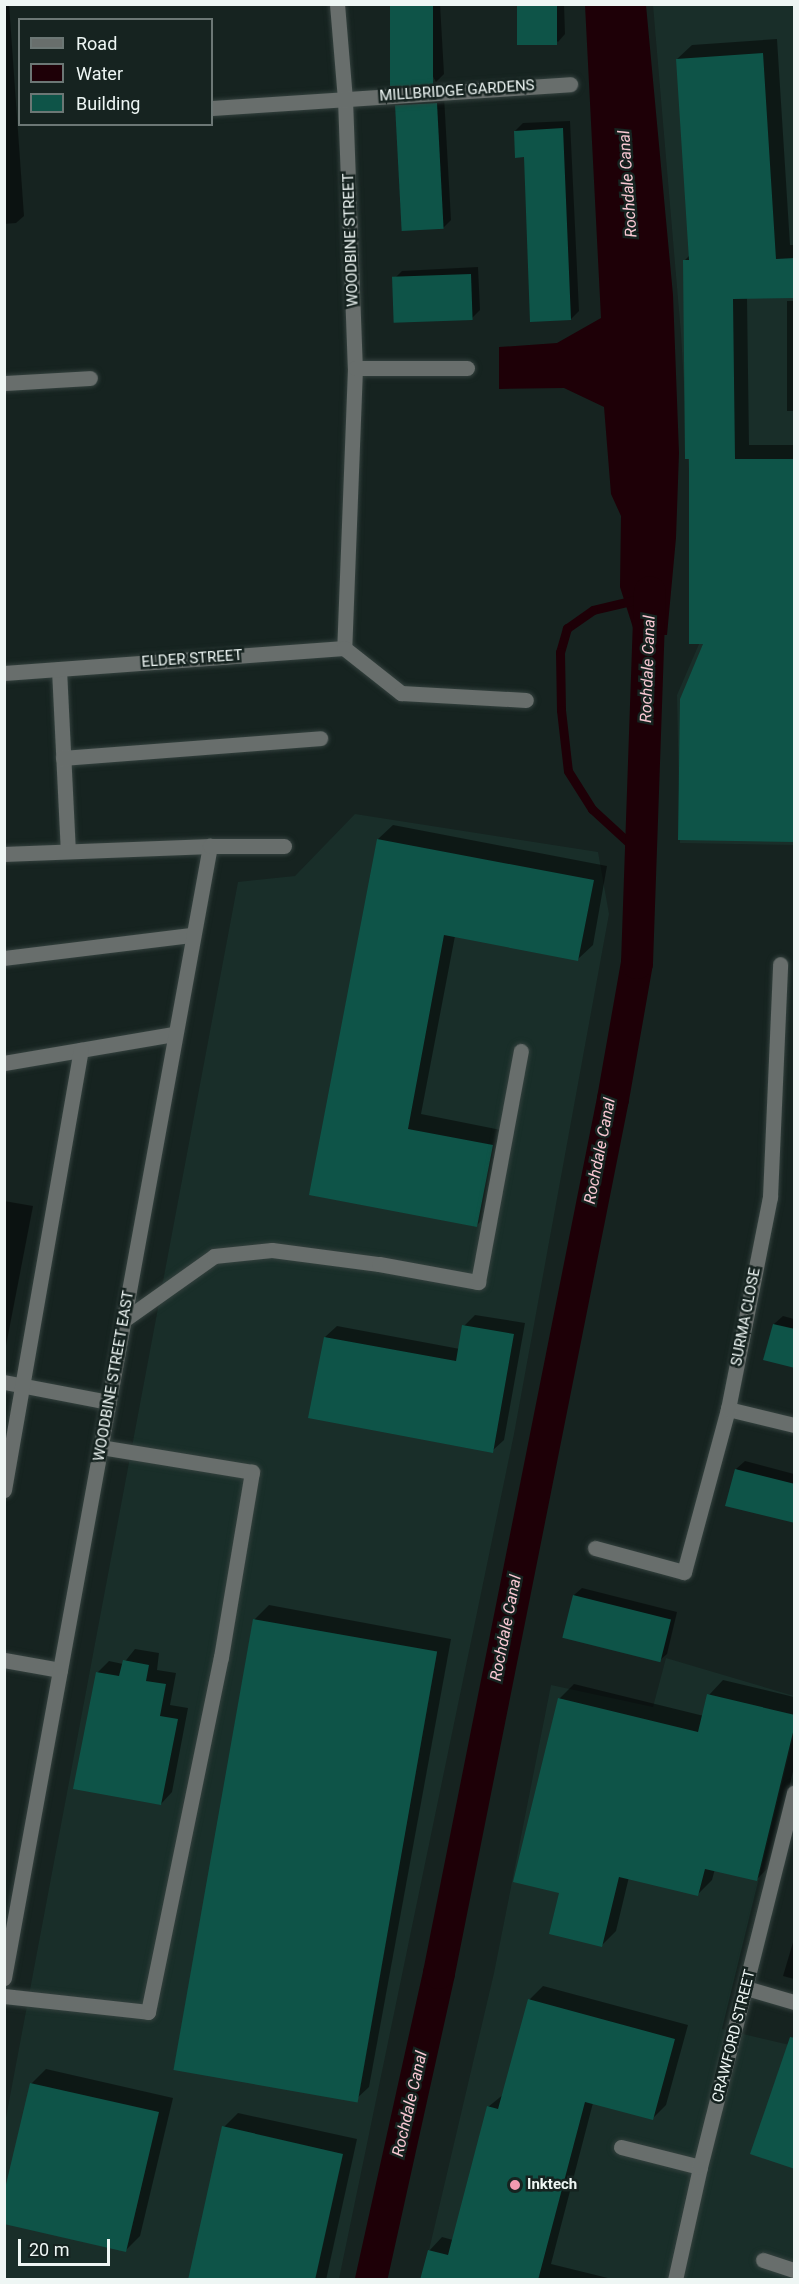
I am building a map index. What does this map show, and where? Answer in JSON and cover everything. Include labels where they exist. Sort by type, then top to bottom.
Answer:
[{"type":"street","name":"WOODBINE STREET","points":[[337,4],[345,99],[356,368],[344,648]]},
{"type":"street","name":"MILLBRIDGE GARDENS","points":[[213,108],[570,84]]},
{"type":"street","points":[[356,368],[467,368]]},
{"type":"street","points":[[4,383],[90,378]]},
{"type":"street","points":[[344,648],[401,693],[526,700]]},
{"type":"street","name":"ELDER STREET","points":[[4,673],[344,648]]},
{"type":"street","points":[[59,669],[68,850]]},
{"type":"street","points":[[63,758],[320,738]]},
{"type":"street","name":"WOODBINE STREET EAST","points":[[4,1978],[210,846]]},
{"type":"street","points":[[4,854],[121,848],[284,846]]},
{"type":"street","points":[[4,958],[192,935]]},
{"type":"street","name":"SURMA CLOSE","points":[[595,1548],[684,1572],[728,1409],[770,1197],[780,964]]},
{"type":"street","points":[[4,1063],[174,1034]]},
{"type":"street","points":[[4,1490],[81,1050]]},
{"type":"street","points":[[124,1320],[214,1256],[273,1250],[379,1264],[478,1282],[521,1051]]},
{"type":"street","points":[[4,1382],[109,1402]]},
{"type":"street","points":[[728,1409],[795,1425]]},
{"type":"street","points":[[4,1995],[148,2012],[221,1657],[252,1472],[101,1447]]},
{"type":"street","points":[[4,1660],[60,1670]]},
{"type":"street","name":"CRAWFORD STREET","points":[[675,2280],[700,2167],[795,1793]]},
{"type":"street","points":[[746,1988],[795,2002]]},
{"type":"street","points":[[621,2147],[700,2167]]},
{"type":"street","points":[[763,2260],[795,2270]]},
{"type":"shaded area","points":[[653,5],[794,5],[794,845],[680,843],[677,695],[699,644],[681,334]]},
{"type":"shaded area","points":[[355,814],[598,852],[609,914],[514,1434],[339,2279],[5,2280],[5,2123],[238,882],[295,876]]},
{"type":"shaded area","points":[[666,1658],[794,1696],[794,1734],[722,2029],[794,2046],[794,2279],[422,2280],[494,1973],[551,1685],[653,1707]]},
{"type":"water","points":[[585,5],[646,5],[673,295],[679,453],[676,538],[667,635],[635,634],[620,587],[621,516],[611,494],[604,407],[564,388],[499,389],[499,347],[557,343],[601,318]]},
{"type":"building","points":[[390,4],[433,4],[433,86],[390,86]]},
{"type":"building","points":[[517,4],[557,4],[557,45],[517,45]]},
{"type":"building","points":[[763,53],[776,259],[795,258],[795,298],[733,299],[735,459],[793,459],[795,842],[678,840],[680,699],[703,644],[689,644],[689,459],[685,459],[683,260],[689,260],[676,59]]},
{"type":"building","points":[[437,103],[444,229],[402,231],[395,105]]},
{"type":"building","points":[[563,128],[571,320],[530,322],[524,157],[515,158],[514,131]]},
{"type":"building","points":[[471,274],[473,320],[394,323],[392,277]]},
{"type":"building","points":[[377,839],[594,880],[578,961],[444,935],[408,1129],[493,1145],[477,1227],[309,1195]]},
{"type":"building","points":[[773,1324],[795,1329],[795,1368],[763,1360]]},
{"type":"building","points":[[462,1325],[514,1334],[493,1453],[308,1418],[324,1337],[456,1361]]},
{"type":"building","points":[[735,1469],[795,1484],[795,1523],[725,1506]]},
{"type":"building","points":[[573,1595],[671,1619],[660,1662],[562,1638]]},
{"type":"building","points":[[253,1619],[437,1651],[358,2103],[173,2070]]},
{"type":"building","points":[[123,1660],[149,1665],[146,1681],[166,1684],[160,1716],[178,1719],[161,1805],[73,1789],[96,1672],[119,1676]]},
{"type":"building","points":[[707,1694],[795,1715],[795,1724],[757,1881],[705,1869],[698,1896],[619,1877],[602,1947],[549,1934],[559,1893],[513,1882],[558,1698],[698,1732]]},
{"type":"building","points":[[528,1999],[675,2039],[653,2120],[585,2102],[538,2280],[420,2280],[428,2250],[448,2255],[487,2106],[498,2109]]},
{"type":"building","points":[[790,2037],[795,2038],[795,2169],[750,2154]]},
{"type":"building","points":[[30,2083],[159,2112],[126,2252],[4,2224],[4,2193]]},
{"type":"building","points":[[222,2126],[343,2154],[315,2280],[188,2280]]},
{"type":"waterway","name":"Rochdale Canal","points":[[371,2280],[439,1973],[613,1099],[637,963],[650,592]]},
{"type":"waterway","points":[[635,600],[593,610],[567,628],[560,652],[561,710],[568,771],[592,809],[639,852]]},
{"type":"place","name":"Inktech","points":[[515,2185]]}]
